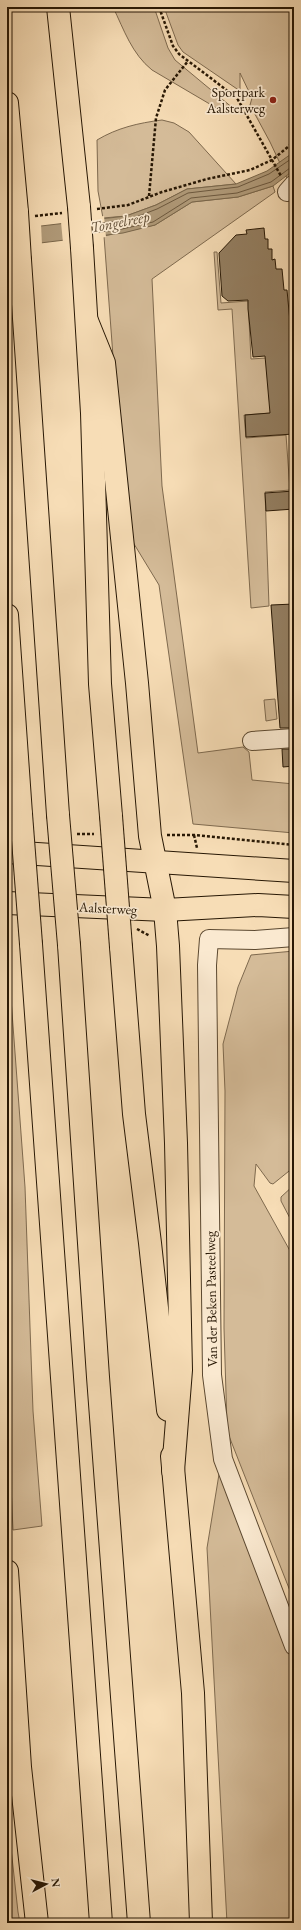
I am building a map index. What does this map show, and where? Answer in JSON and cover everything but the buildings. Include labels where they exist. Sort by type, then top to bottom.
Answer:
[{"type":"main road","points":[[58,7],[81,209],[92,413],[100,684],[134,1114],[164,1371],[193,1693],[201,1923]]},
{"type":"main road","points":[[7,103],[24,214],[20,260],[98,1377],[139,1923]]},
{"type":"main road","points":[[87,321],[104,363],[137,683],[150,836],[164,910],[168,946],[176,1143],[181,1370],[173,1471]]},
{"type":"main road","points":[[7,615],[101,1923]]},
{"type":"main road","points":[[7,852],[294,871]]},
{"type":"main road","name":"Aalsterweg","points":[[7,903],[164,910],[258,905],[294,907]]},
{"type":"main road","points":[[7,1571],[20,1768],[37,1923]]},
{"type":"street","points":[[252,741],[294,738]]},
{"type":"street","name":"Van der Beken Pasteelweg","points":[[294,938],[255,940],[208,939],[206,965],[213,1383],[223,1459],[294,1646]]},
{"type":"path","points":[[159,7],[173,46],[188,61],[237,98],[288,186]]},
{"type":"path","points":[[149,197],[156,118],[165,90],[188,61]]},
{"type":"path","points":[[24,214],[128,205],[207,179],[250,170],[272,160],[294,142]]},
{"type":"path","points":[[201,864],[194,835],[294,845]]},
{"type":"shaded area","points":[[113,7],[154,7],[168,48],[175,60],[234,109],[235,112],[225,113],[152,70],[145,64],[139,57],[125,33]]},
{"type":"shaded area","name":"Sportpark Aalsterweg","points":[[164,7],[294,7],[294,193],[270,142],[250,105],[252,98],[240,73],[240,91],[183,52],[178,45]]},
{"type":"shaded area","points":[[162,120],[174,123],[189,132],[236,184],[187,189],[156,205],[126,216],[103,218],[98,191],[97,140],[112,132],[128,127]]},
{"type":"shaded area","points":[[273,186],[275,192],[152,279],[162,486],[198,753],[243,747],[249,752],[252,780],[294,784],[294,833],[193,824],[159,585],[131,539],[118,423],[104,236],[155,225],[192,202],[238,197]]},
{"type":"shaded area","points":[[214,252],[217,252],[221,303],[248,301],[251,359],[266,358],[272,413],[244,415],[246,438],[286,435],[290,490],[265,492],[269,606],[251,608],[232,309],[218,310]]},
{"type":"shaded area","points":[[275,699],[277,719],[266,721],[264,700]]},
{"type":"shaded area","points":[[7,945],[25,1187],[33,1411],[42,1526],[13,1530],[7,1395]]},
{"type":"shaded area","points":[[294,951],[294,1167],[273,1184],[270,1183],[256,1164],[254,1186],[294,1258],[294,1601],[229,1436],[227,1426],[224,1328],[225,1091],[223,1044],[238,987],[251,955]]},
{"type":"shaded area","points":[[294,1185],[294,1226],[281,1201],[281,1197]]},
{"type":"shaded area","points":[[220,1468],[294,1663],[294,1923],[227,1923],[207,1548]]},
{"type":"shaded area","points":[[7,1812],[18,1912],[20,1923],[7,1923]]},
{"type":"water","name":"Tongelreep","points":[[294,152],[294,170],[273,186],[238,197],[192,202],[155,225],[123,233],[7,247],[7,230],[126,216],[156,205],[187,189],[236,184],[267,171]]},
{"type":"pier","points":[[104,216],[106,237],[63,243],[61,222]]},
{"type":"pier","points":[[41,224],[42,245],[7,249],[7,228]]},
{"type":"waterway","points":[[291,173],[294,181]]},
{"type":"place","name":"Sportpark Aalsterweg","points":[[273,100]]}]
